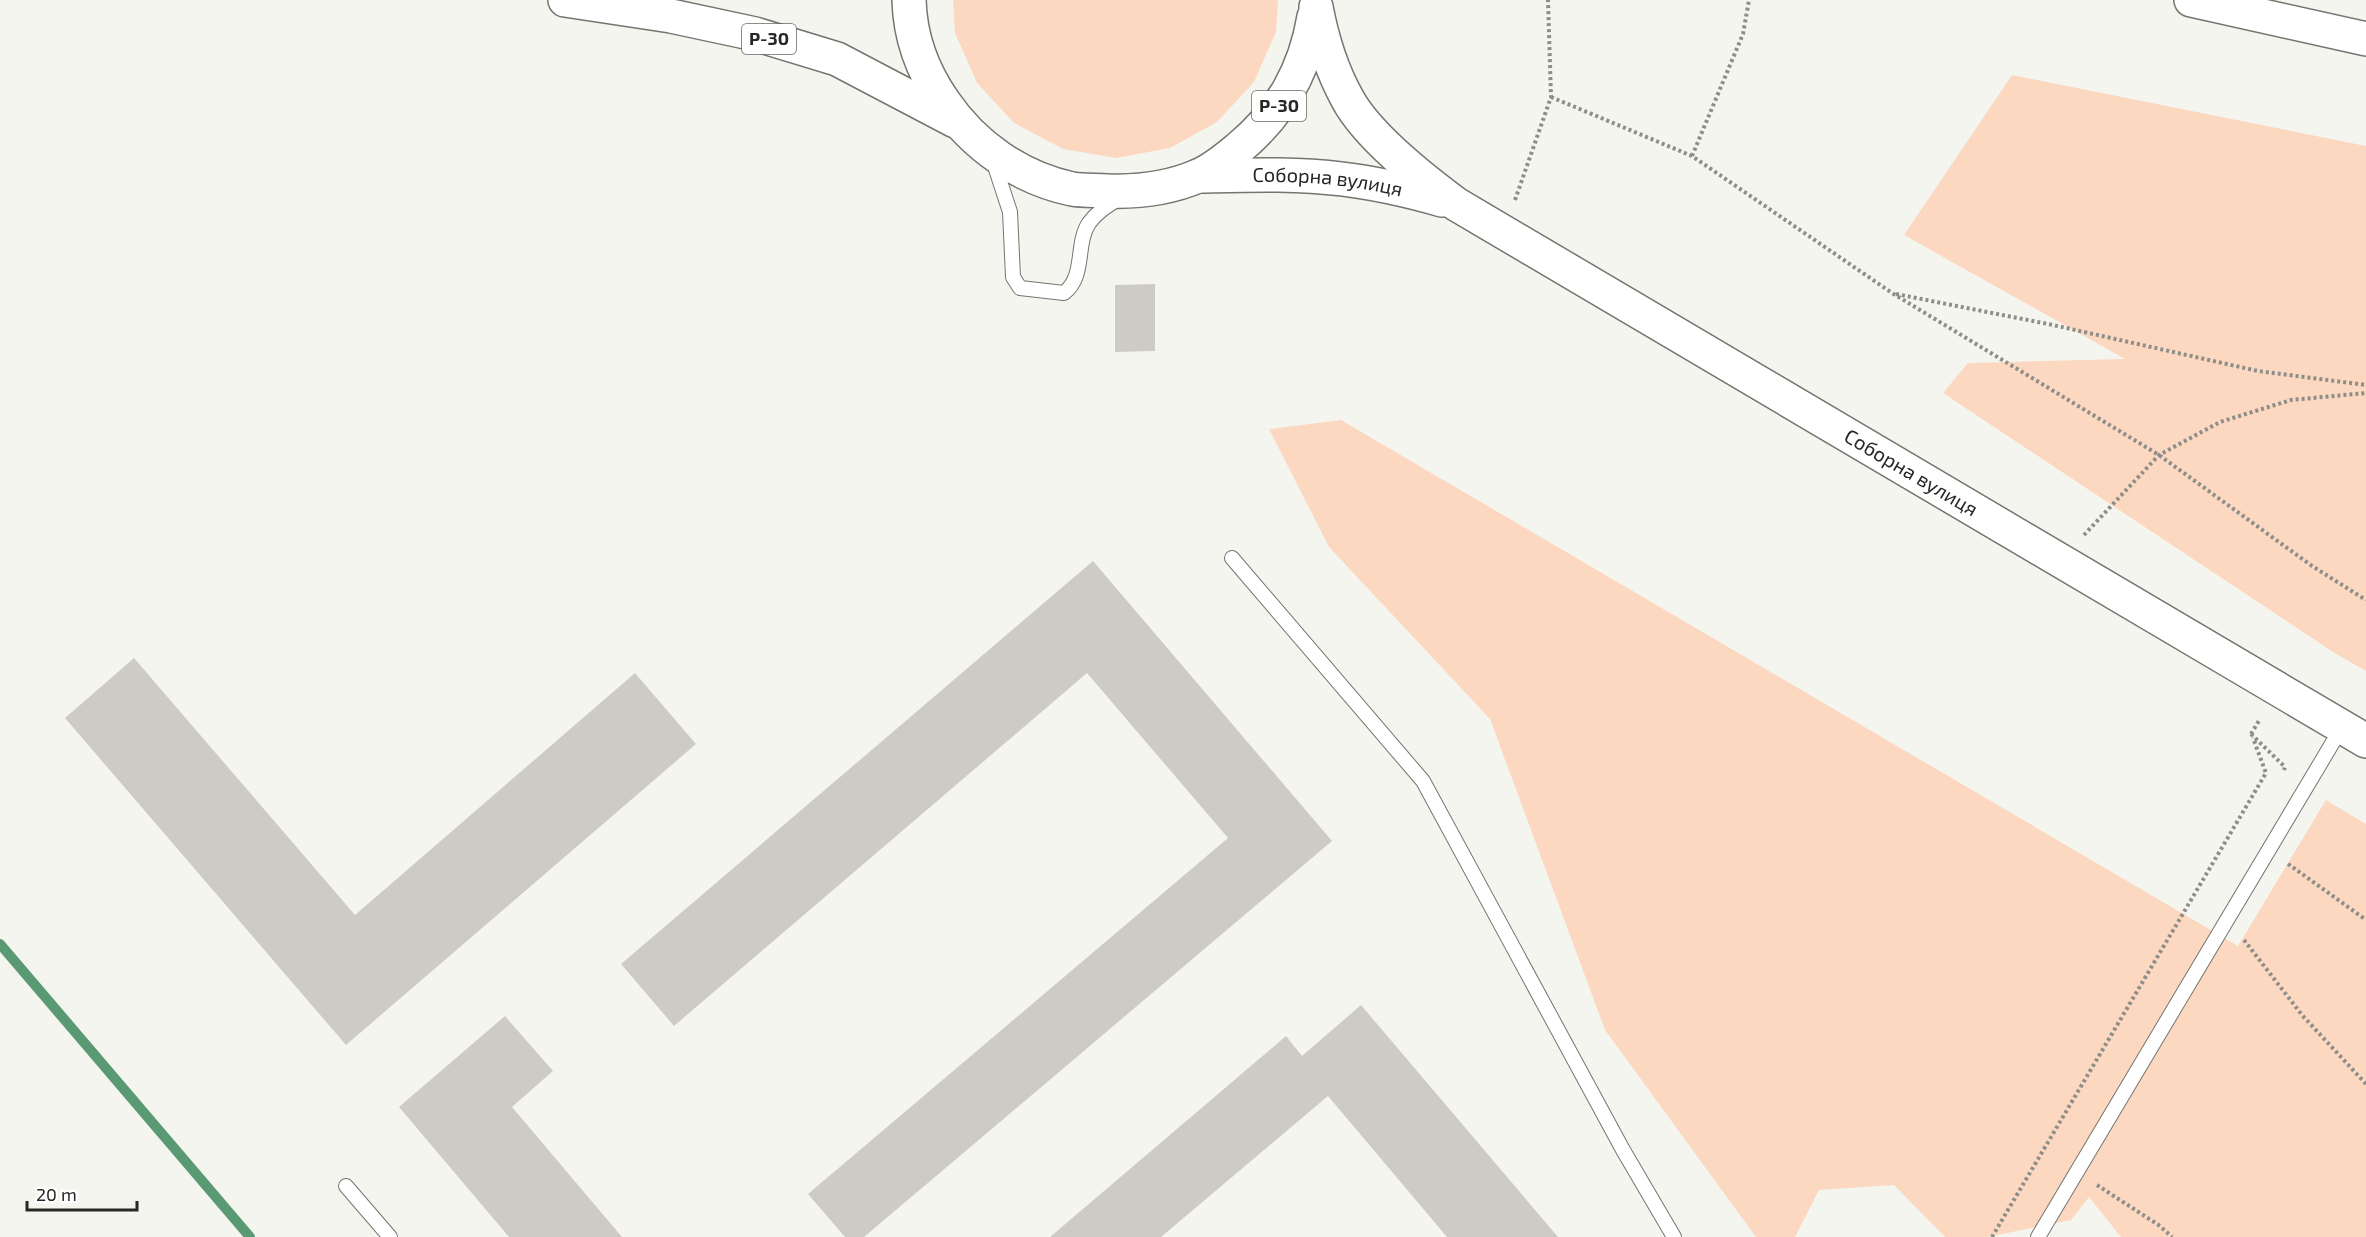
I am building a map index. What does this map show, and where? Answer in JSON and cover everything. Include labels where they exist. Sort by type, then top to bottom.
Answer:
[{"type":"main road","name":"Р-30","points":[[565,0],[671,16],[755,34],[837,59],[958,123],[990,152],[1031,176],[1073,189],[1130,192],[1164,187],[1198,176],[1227,159],[1252,137],[1271,117],[1286,96],[1305,59],[1316,3]]},
{"type":"main road","points":[[909,0],[915,40],[924,68],[958,123]]},
{"type":"main road","points":[[2191,0],[2366,39]]},
{"type":"main road","name":"Соборна вулиця","points":[[1316,3],[1323,44],[1347,100],[1369,127],[1405,164],[1456,204],[2354,734]]},
{"type":"main road","name":"Соборна вулиця","points":[[1198,176],[1342,178],[1416,193],[1456,204]]},
{"type":"lane","points":[[990,152],[1010,212],[1013,277],[1020,288],[1064,293],[1074,285],[1088,225],[1102,209],[1130,192]]},
{"type":"lane","points":[[1232,558],[1423,781],[1623,1150],[1674,1237]]},
{"type":"lane","points":[[2038,1237],[2268,850],[2354,734]]},
{"type":"lane","points":[[346,1186],[390,1237]]},
{"type":"path","points":[[1505,231],[1551,97],[1548,0]]},
{"type":"path","points":[[1692,156],[1743,34],[1749,0]]},
{"type":"path","points":[[1551,97],[1692,156],[1892,293],[2158,455],[2312,566],[2366,600]]},
{"type":"path","points":[[1892,293],[2053,325],[2258,371],[2366,385]]},
{"type":"path","points":[[2059,561],[2158,455],[2220,422],[2291,400],[2366,393]]},
{"type":"path","points":[[1992,1237],[2266,773],[2251,734]]},
{"type":"path","points":[[2268,850],[2366,920]]},
{"type":"path","points":[[2227,918],[2302,1015],[2366,1084]]},
{"type":"path","points":[[2078,1171],[2160,1226],[2172,1237]]},
{"type":"shaded area","points":[[953,0],[1278,0],[1276,32],[1254,82],[1217,122],[1170,148],[1116,158],[1063,149],[1014,123],[977,83],[955,33]]},
{"type":"shaded area","points":[[2012,75],[2366,146],[2366,671],[2333,652],[1943,393],[1968,363],[2125,359],[1904,235]]},
{"type":"shaded area","points":[[1341,420],[2238,946],[2326,800],[2366,824],[2366,1237],[2121,1237],[2089,1197],[2071,1220],[1988,1237],[1945,1237],[1894,1185],[1819,1190],[1795,1237],[1756,1237],[1605,1030],[1490,719],[1329,547],[1269,429]]},
{"type":"building","points":[[1155,284],[1155,351],[1115,352],[1115,285]]},
{"type":"building","points":[[1093,561],[1332,841],[864,1237],[845,1237],[808,1194],[1228,838],[1087,673],[674,1026],[621,964]]},
{"type":"building","points":[[134,658],[355,915],[635,673],[696,744],[346,1045],[65,718]]},
{"type":"building","points":[[1361,1005],[1558,1237],[1447,1237],[1328,1096],[1161,1237],[1050,1237],[1286,1036],[1302,1056]]},
{"type":"building","points":[[505,1016],[553,1071],[512,1107],[622,1237],[509,1237],[399,1107]]},
{"type":"waterway","points":[[0,944],[250,1237]]}]
